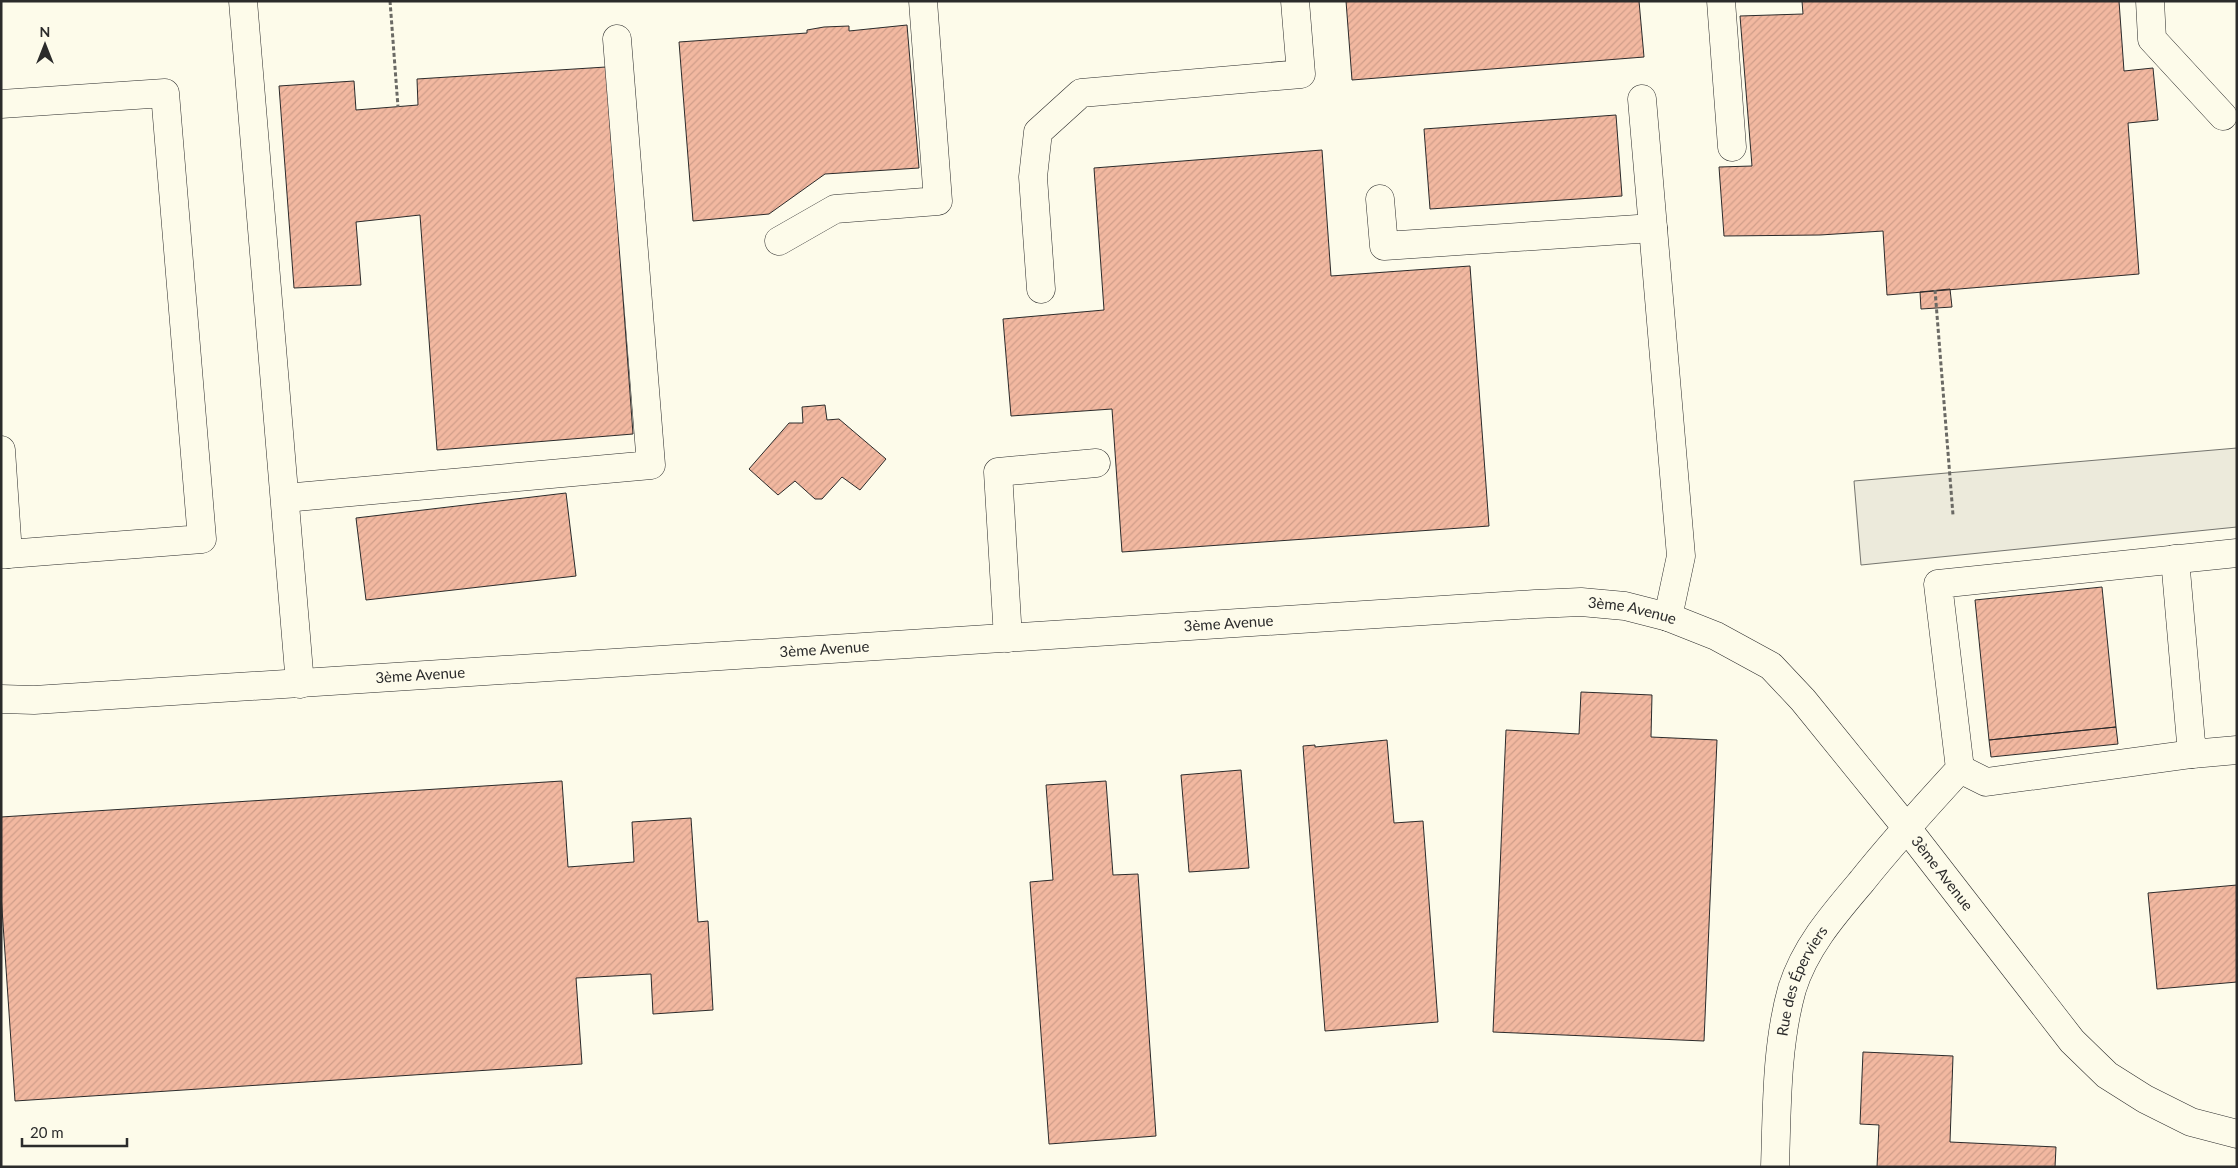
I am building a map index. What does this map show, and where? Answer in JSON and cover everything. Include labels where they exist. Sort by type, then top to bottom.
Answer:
[{"type":"street","points":[[243,1],[300,684]]},
{"type":"street","points":[[779,241],[835,209],[938,201],[923,1]]},
{"type":"street","points":[[1041,290],[1033,177],[1038,132],[1081,93],[1301,74],[1295,1]]},
{"type":"street","points":[[1721,1],[1732,147]]},
{"type":"street","points":[[2150,1],[2152,39],[2223,116]]},
{"type":"street","points":[[285,498],[651,465],[617,39]]},
{"type":"street","points":[[1,104],[165,93],[202,539],[5,554],[1,450]]},
{"type":"street","points":[[1642,99],[1681,556],[1668,617]]},
{"type":"street","points":[[1380,199],[1384,246],[1653,228]]},
{"type":"street","points":[[1008,638],[998,472],[1096,463]]},
{"type":"street","points":[[2237,553],[1938,584],[1960,770],[1986,782],[2192,754],[2237,750]]},
{"type":"street","points":[[2174,559],[2192,754]]},
{"type":"street","name":"3ème Avenue","points":[[1,699],[34,700],[300,684],[1534,604],[1582,602],[1625,606],[1668,617],[1716,636],[1771,666],[1803,700],[1906,827],[2072,1041],[2107,1076],[2145,1099],[2191,1122],[2237,1134]]},
{"type":"street","name":"Rue des Éperviers","points":[[1775,1167],[1780,1060],[1784,1027],[1793,988],[1810,948],[1834,915],[1906,827],[1960,770]]},
{"type":"path","points":[[390,1],[398,107]]},
{"type":"path","points":[[1935,290],[1953,515]]},
{"type":"shaded area","points":[[2237,448],[2237,527],[1861,565],[1854,481]]},
{"type":"building","points":[[1346,1],[1639,1],[1644,57],[1352,80]]},
{"type":"building","points":[[1802,1],[2119,1],[2124,71],[2153,68],[2158,120],[2128,123],[2139,274],[1887,295],[1883,231],[1820,235],[1724,236],[1719,167],[1752,166],[1740,16],[1803,14]]},
{"type":"building","points":[[907,25],[919,168],[825,174],[769,214],[693,221],[679,42],[807,33],[807,30],[824,27],[849,26],[849,31]]},
{"type":"building","points":[[606,67],[633,434],[437,450],[420,215],[356,222],[361,285],[294,288],[279,86],[354,81],[356,110],[418,105],[417,79]]},
{"type":"building","points":[[1616,115],[1622,196],[1430,209],[1424,129]]},
{"type":"building","points":[[1322,150],[1331,276],[1470,266],[1489,526],[1122,552],[1112,409],[1011,416],[1003,319],[1104,310],[1094,168]]},
{"type":"building","points":[[1950,289],[1952,307],[1921,309],[1920,292]]},
{"type":"building","points":[[825,405],[827,420],[839,419],[886,459],[860,490],[842,477],[822,499],[815,499],[795,481],[778,495],[749,469],[789,423],[803,423],[802,407]]},
{"type":"building","points":[[566,493],[576,576],[366,600],[356,518]]},
{"type":"building","points":[[2102,587],[2116,727],[1989,740],[1975,600]]},
{"type":"building","points":[[1581,692],[1652,695],[1651,737],[1717,740],[1704,1041],[1493,1032],[1506,730],[1579,734]]},
{"type":"building","points":[[2116,727],[2118,744],[1991,757],[1989,740]]},
{"type":"building","points":[[1387,740],[1394,823],[1423,821],[1438,1022],[1325,1031],[1303,746],[1315,745],[1315,747]]},
{"type":"building","points":[[1241,770],[1249,868],[1189,872],[1181,775]]},
{"type":"building","points":[[562,781],[568,867],[634,862],[632,822],[691,818],[698,922],[708,921],[713,1010],[653,1014],[651,974],[576,978],[582,1064],[15,1101],[1,894],[1,817]]},
{"type":"building","points":[[1106,781],[1113,875],[1138,874],[1156,1136],[1049,1144],[1030,882],[1053,880],[1046,785]]},
{"type":"building","points":[[2237,885],[2237,982],[2157,989],[2148,893]]},
{"type":"building","points":[[1863,1052],[1953,1056],[1950,1142],[2056,1147],[2055,1167],[1877,1167],[1879,1125],[1860,1124]]}]
